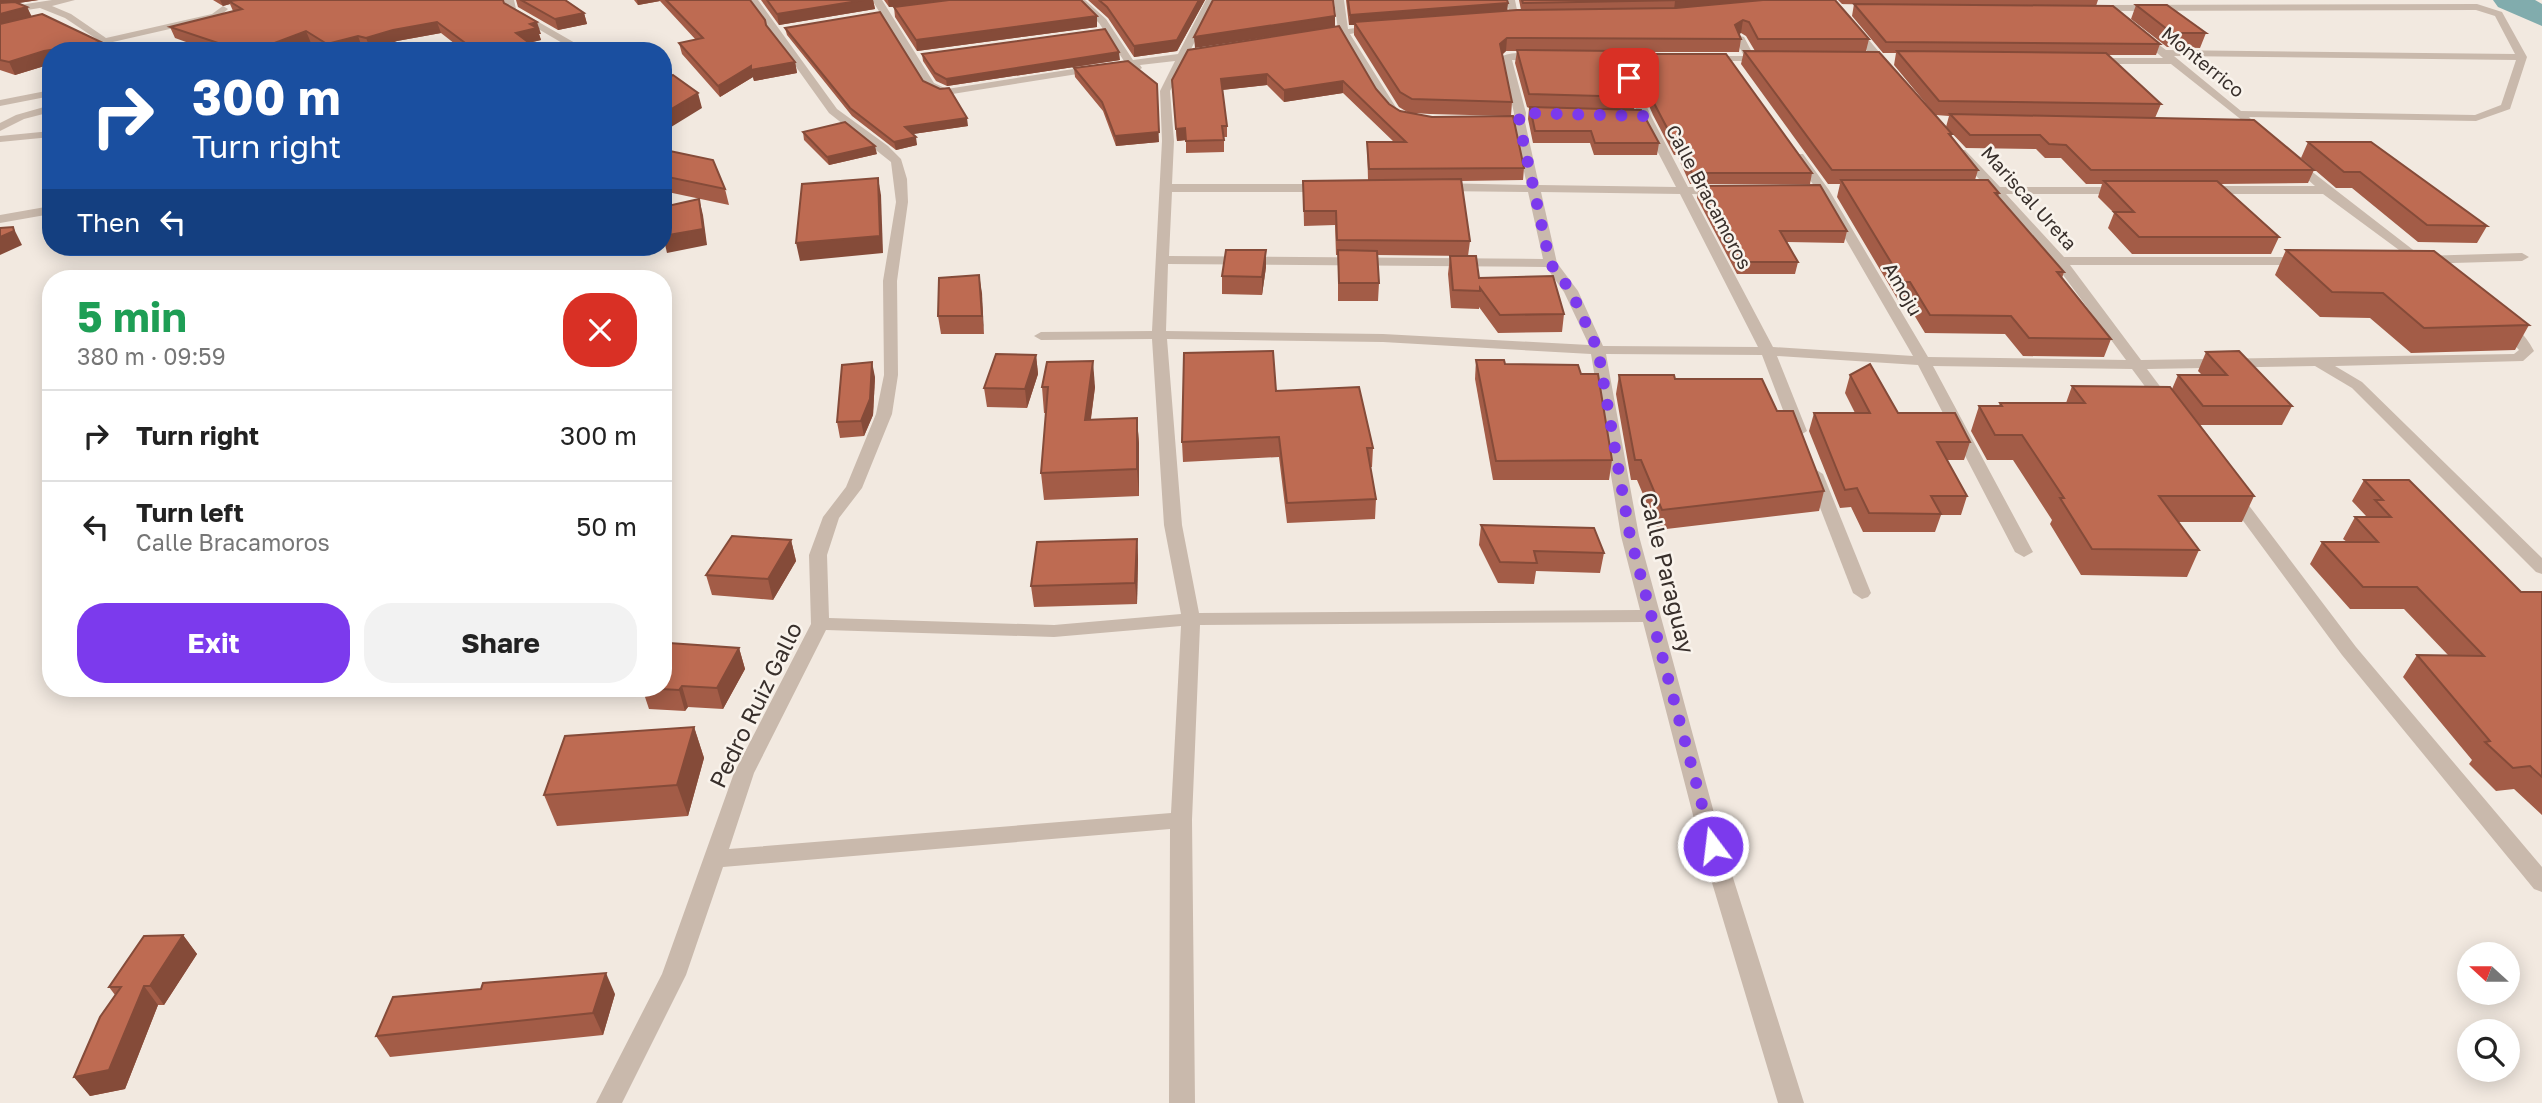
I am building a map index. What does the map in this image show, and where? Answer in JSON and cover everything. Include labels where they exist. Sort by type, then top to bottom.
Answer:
[{"type":"street","points":[[0,11],[70,0]]},
{"type":"street","points":[[211,0],[223,9]]},
{"type":"street","points":[[509,0],[512,10],[527,21],[567,42]]},
{"type":"street","name":"Pedro Ruiz Gallo","points":[[610,1103],[674,975],[744,773],[820,624],[817,555],[831,517],[854,488],[884,414],[891,375],[890,281],[902,202],[897,160],[833,111],[779,31],[753,0]]},
{"type":"street","points":[[877,0],[930,85],[946,92],[1209,53]]},
{"type":"street","points":[[1079,0],[1110,31],[1130,63],[1156,84],[1168,141],[1159,335],[1173,525],[1191,620],[1181,820],[1182,1103]]},
{"type":"street","points":[[1156,84],[1183,57],[1211,0]]},
{"type":"street","points":[[1339,0],[1343,31],[1385,99],[1393,111],[1419,121]]},
{"type":"street","points":[[1510,0],[1516,18]]},
{"type":"street","points":[[1830,4],[1852,10]]},
{"type":"street","points":[[1830,4],[1873,59],[1896,79]]},
{"type":"street","points":[[42,5],[68,16],[104,41],[215,16],[223,9],[236,7]]},
{"type":"street","points":[[2104,8],[2477,7],[2499,14],[2522,57],[2506,107],[2476,118],[2239,114]]},
{"type":"street","points":[[2104,8],[2122,20]]},
{"type":"street","points":[[872,15],[897,11]]},
{"type":"street","points":[[45,22],[68,16]]},
{"type":"street","points":[[1503,19],[1529,18]]},
{"type":"street","points":[[1307,37],[1383,27]]},
{"type":"street","name":"Monterrico","points":[[2133,28],[2263,134]]},
{"type":"street","points":[[1097,33],[1110,31]]},
{"type":"street","points":[[1740,39],[1751,60]]},
{"type":"street","points":[[2165,53],[2522,57]]},
{"type":"street","points":[[914,58],[927,56]]},
{"type":"street","name":"Calle Paraguay","points":[[1544,58],[1506,57],[1515,119],[1534,187],[1550,263],[1571,291],[1598,350],[1630,536],[1713,846],[1791,1103]]},
{"type":"street","points":[[1583,58],[1662,59]]},
{"type":"street","name":"Calle Bracamoros","points":[[1621,59],[1645,116],[1768,351],[1861,593]]},
{"type":"street","points":[[1703,59],[1734,65],[1751,60],[1776,59]]},
{"type":"street","points":[[1873,59],[1893,59]]},
{"type":"street","points":[[2081,60],[2175,61]]},
{"type":"street","points":[[0,103],[42,95]]},
{"type":"street","points":[[0,128],[20,117],[42,110]]},
{"type":"street","points":[[1515,119],[1534,113]]},
{"type":"street","points":[[1631,116],[1645,116]]},
{"type":"street","points":[[2224,125],[2252,125]]},
{"type":"street","points":[[0,139],[42,135]]},
{"type":"street","name":"Mariscal Ureta","points":[[1950,141],[2060,261],[2176,419]]},
{"type":"street","name":"Amoju","points":[[1792,146],[1823,190],[1923,361],[2024,552]]},
{"type":"street","points":[[2284,153],[2326,190],[2439,276]]},
{"type":"street","points":[[1425,187],[1740,191]]},
{"type":"street","points":[[1166,188],[1343,188]]},
{"type":"street","points":[[1958,191],[2134,190]]},
{"type":"street","points":[[2189,190],[2326,190]]},
{"type":"street","points":[[0,219],[42,212]]},
{"type":"street","points":[[2391,261],[2522,257]]},
{"type":"street","points":[[1162,260],[1550,263]]},
{"type":"street","points":[[2060,261],[2322,261]]},
{"type":"street","points":[[1041,336],[1383,338],[1598,350],[1768,351],[1923,361],[2136,365],[2518,358],[2527,351],[2524,343],[2490,315]]},
{"type":"street","points":[[2318,362],[2357,386],[2542,568]]},
{"type":"street","points":[[2224,484],[2349,651],[2542,883]]},
{"type":"street","points":[[820,624],[1054,631],[1191,620],[1651,616]]},
{"type":"street","points":[[713,859],[1181,820]]},
{"type":"building","points":[[503,0],[537,22],[530,24],[537,28],[516,33],[528,42],[464,42],[437,22],[335,42],[324,42],[306,31],[277,42],[215,42],[170,27],[242,9],[229,1]]},
{"type":"building","points":[[521,0],[565,0],[584,13],[555,19]]},
{"type":"building","points":[[666,0],[750,0],[795,62],[751,70],[751,66],[718,86],[679,43],[703,38]]},
{"type":"building","points":[[767,0],[864,0],[777,14]]},
{"type":"building","points":[[949,0],[1081,0],[1097,16],[916,40],[894,7]]},
{"type":"building","points":[[1099,0],[1199,0],[1177,40],[1134,46],[1107,7]]},
{"type":"building","points":[[1213,0],[1333,0],[1335,16],[1194,37]]},
{"type":"building","points":[[1348,0],[1507,0],[1508,3],[1350,15]]},
{"type":"building","points":[[1522,0],[1685,0],[1523,3]]},
{"type":"building","points":[[1763,0],[1835,0],[1869,39],[1758,39],[1749,22],[1743,20],[1735,25],[1741,39],[1507,38],[1500,44],[1512,102],[1412,99],[1400,92],[1354,22],[1517,10],[1676,8]]},
{"type":"building","points":[[15,2],[27,7],[0,14],[0,3]]},
{"type":"building","points":[[1854,4],[2113,6],[2160,44],[1886,42]]},
{"type":"building","points":[[2136,5],[2167,5],[2206,33],[2172,33]]},
{"type":"building","points":[[880,12],[923,81],[940,89],[949,88],[967,118],[905,127],[916,137],[894,142],[850,108],[785,28]]},
{"type":"building","points":[[42,14],[101,42],[42,42],[42,52],[9,62],[0,60],[0,24]]},
{"type":"building","points":[[1339,26],[1376,89],[1389,104],[1400,111],[1432,117],[1513,116],[1524,168],[1369,169],[1367,142],[1406,142],[1343,81],[1284,90],[1267,74],[1221,79],[1227,126],[1222,126],[1224,140],[1186,141],[1185,128],[1176,129],[1172,80],[1188,50]]},
{"type":"building","points":[[1105,29],[1119,52],[946,79],[935,73],[922,54]]},
{"type":"building","points":[[1517,50],[1617,51],[1636,97],[1529,94]]},
{"type":"building","points":[[1744,51],[1879,52],[1952,134],[1949,134],[1978,170],[1832,170]]},
{"type":"building","points":[[1897,51],[2106,53],[2161,104],[1939,101]]},
{"type":"building","points":[[1632,54],[1726,54],[1812,173],[1692,173],[1655,105]]},
{"type":"building","points":[[1128,61],[1157,84],[1159,132],[1115,136],[1102,102],[1074,68]]},
{"type":"building","points":[[672,76],[698,93],[672,109]]},
{"type":"building","points":[[1530,107],[1641,110],[1659,143],[1595,143],[1591,131],[1535,131]]},
{"type":"building","points":[[1950,114],[2254,120],[2314,170],[2091,170],[2066,145],[2049,144],[2040,135],[1970,135]]},
{"type":"building","points":[[845,122],[875,146],[827,157],[803,132]]},
{"type":"building","points":[[2308,142],[2371,142],[2487,226],[2427,225],[2360,172],[2344,172]]},
{"type":"building","points":[[672,151],[713,160],[725,189],[672,178]]},
{"type":"building","points":[[878,178],[880,236],[796,243],[802,184]]},
{"type":"building","points":[[1461,179],[1470,241],[1337,240],[1336,211],[1304,211],[1303,181]]},
{"type":"building","points":[[1841,180],[1988,180],[1999,193],[1995,193],[2064,272],[2057,272],[2111,339],[2029,338],[2011,316],[1930,315],[1910,282],[1903,282]]},
{"type":"building","points":[[2104,181],[2217,181],[2279,237],[2139,237],[2114,212],[2134,212]]},
{"type":"building","points":[[1820,185],[1847,231],[1780,231],[1798,262],[1739,262],[1699,186]]},
{"type":"building","points":[[699,199],[703,229],[672,234],[672,205]]},
{"type":"building","points":[[13,227],[14,231],[0,237],[0,228]]},
{"type":"building","points":[[1226,250],[1266,250],[1262,277],[1222,276]]},
{"type":"building","points":[[1338,250],[1377,251],[1379,283],[1339,283]]},
{"type":"building","points":[[2286,250],[2434,251],[2529,325],[2424,328],[2383,293],[2332,292]]},
{"type":"building","points":[[1450,256],[1476,256],[1479,278],[1553,276],[1564,314],[1500,315],[1480,288],[1480,291],[1453,290]]},
{"type":"building","points":[[979,275],[982,316],[938,316],[939,278]]},
{"type":"building","points":[[1273,351],[1276,391],[1359,387],[1373,448],[1367,448],[1376,499],[1287,503],[1279,437],[1182,442],[1184,353]]},
{"type":"building","points":[[2239,351],[2292,406],[2203,406],[2178,375],[2227,375],[2206,352]]},
{"type":"building","points":[[996,354],[1036,355],[1025,389],[984,388]]},
{"type":"building","points":[[1476,360],[1504,360],[1505,364],[1578,365],[1581,374],[1598,374],[1612,460],[1496,461]]},
{"type":"building","points":[[1093,361],[1085,420],[1137,418],[1137,469],[1041,473],[1048,387],[1042,387],[1047,362]]},
{"type":"building","points":[[872,362],[870,399],[861,421],[837,422],[842,365]]},
{"type":"building","points":[[1870,364],[1898,413],[1955,413],[1970,442],[1937,442],[1967,496],[1931,496],[1941,514],[1869,513],[1857,488],[1845,490],[1814,413],[1870,413],[1850,375]]},
{"type":"building","points":[[1619,375],[1674,375],[1675,379],[1762,379],[1777,411],[1793,411],[1824,491],[1662,510],[1641,460],[1635,460]]},
{"type":"building","points":[[2072,386],[2170,387],[2254,496],[2159,496],[2199,550],[2092,549],[2060,498],[2064,498],[2022,435],[1995,435],[1979,406],[2002,406],[2000,403],[2085,403]]},
{"type":"building","points":[[2364,480],[2409,480],[2521,592],[2542,592],[2542,777],[2530,766],[2513,768],[2485,742],[2490,741],[2417,655],[2484,656],[2417,587],[2363,587],[2322,542],[2378,542],[2355,517],[2391,517],[2375,500],[2383,500]]},
{"type":"building","points":[[1481,525],[1594,528],[1604,553],[1534,551],[1537,563],[1500,562]]},
{"type":"building","points":[[732,536],[791,540],[768,579],[706,575]]},
{"type":"building","points":[[1137,539],[1135,583],[1031,586],[1037,542]]},
{"type":"building","points":[[672,643],[739,648],[717,688],[682,686],[679,690],[672,690]]},
{"type":"building","points":[[694,727],[677,785],[544,795],[565,736]]},
{"type":"building","points":[[183,935],[150,986],[144,986],[109,1070],[74,1077],[100,1017],[121,987],[109,987],[144,936]]},
{"type":"building","points":[[606,973],[593,1013],[376,1036],[393,997],[481,989],[483,983]]},
{"type":"waterway","points":[[2509,0],[2542,16]]},
{"type":"route","points":[[1629,78],[1645,116],[1520,113],[1519,122],[1550,263],[1571,291],[1598,350],[1630,536],[1713,846]]}]
